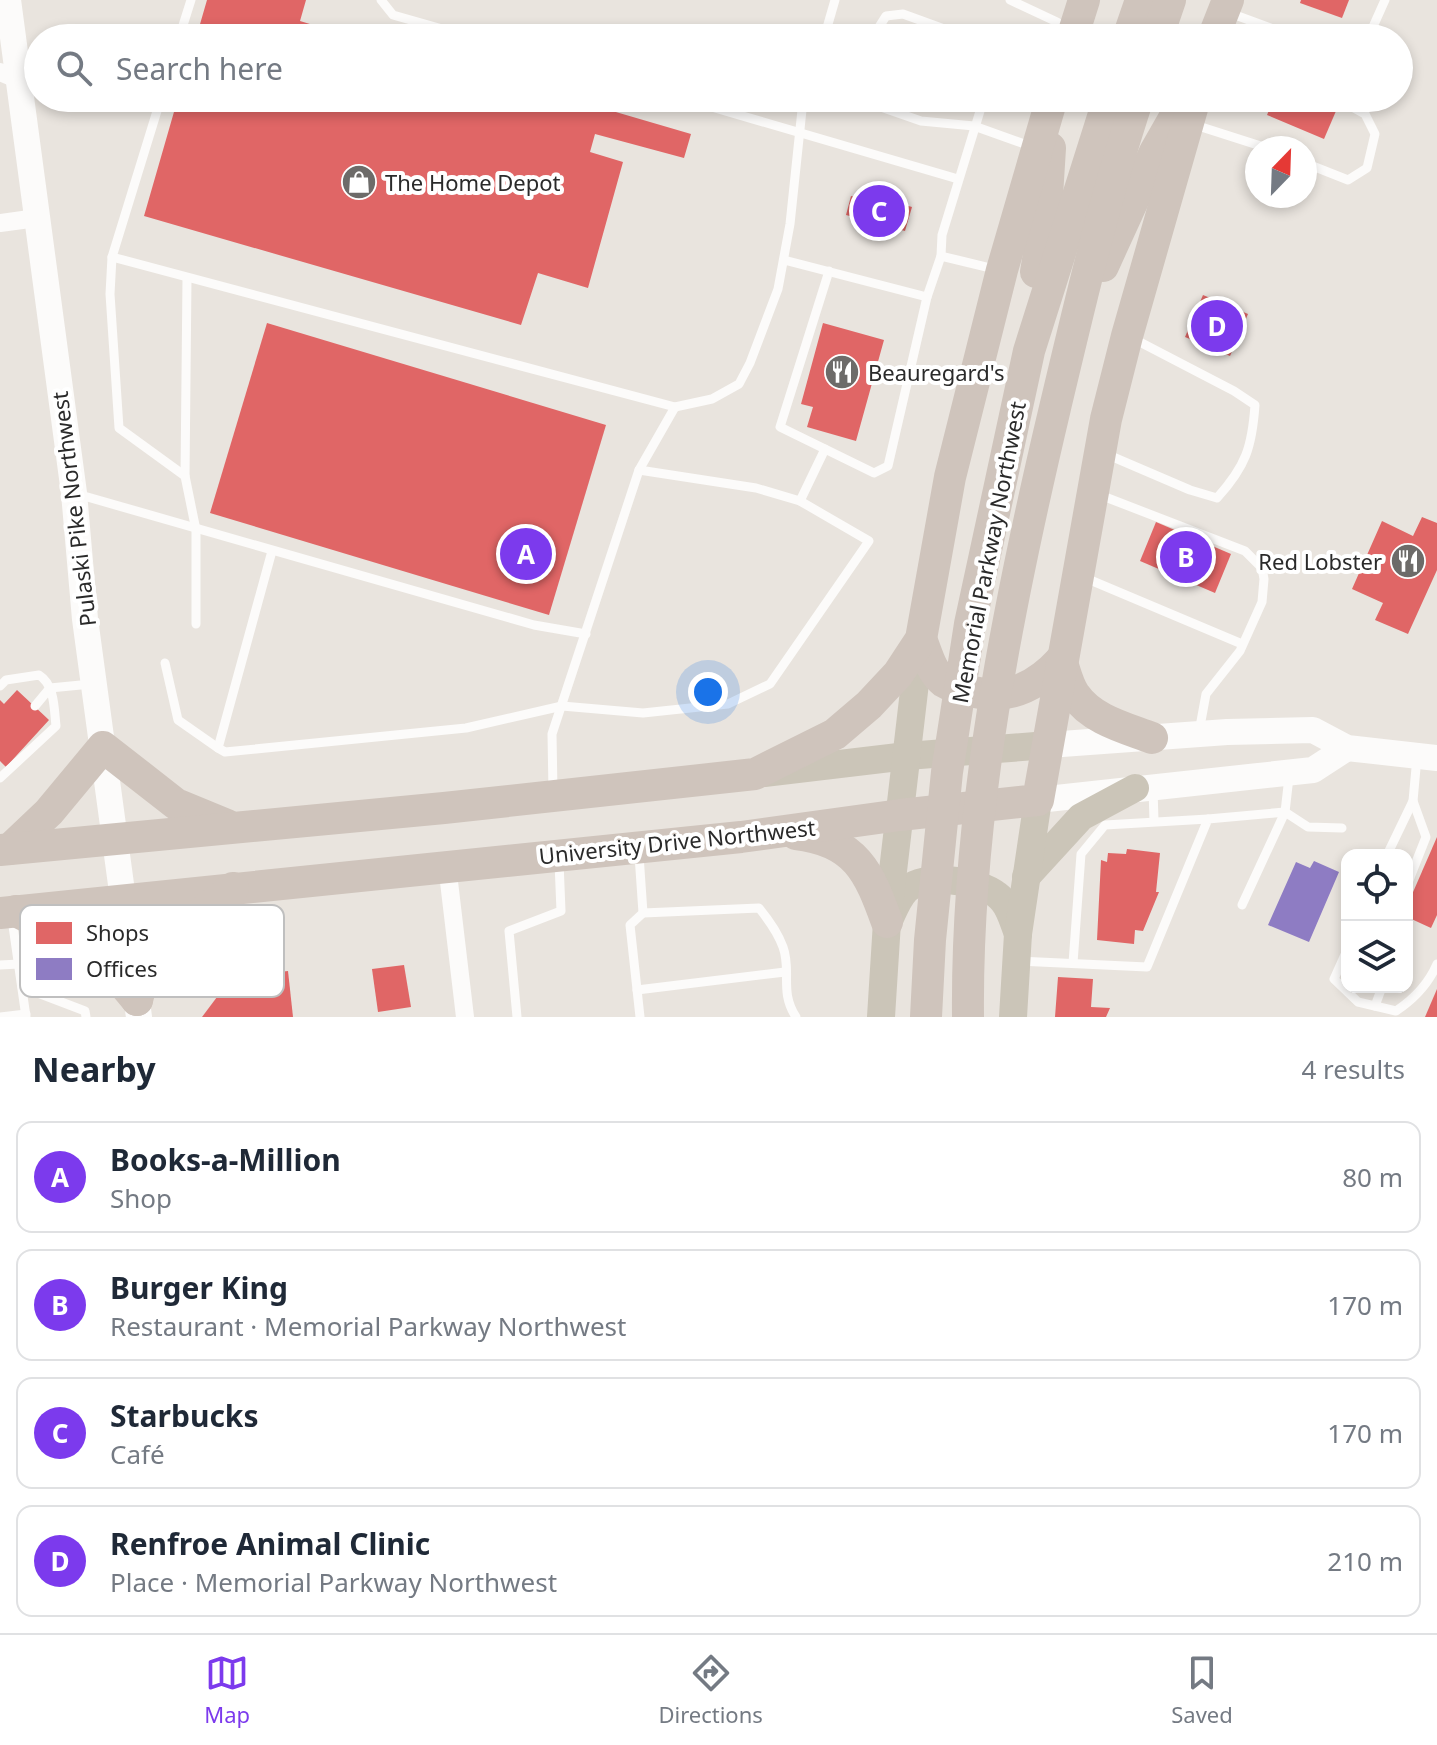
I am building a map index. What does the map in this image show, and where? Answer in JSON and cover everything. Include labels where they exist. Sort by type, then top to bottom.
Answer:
[{"type":"highway","points":[[1076,24],[1084,0]]},
{"type":"highway","points":[[1133,24],[1141,0]]},
{"type":"highway","points":[[1162,24],[1170,0]]},
{"type":"highway","points":[[5,850],[553,797],[755,774],[835,734],[869,705],[898,674],[921,639],[950,477],[1002,270],[1048,112]]},
{"type":"highway","points":[[1029,351],[1032,291],[1046,212],[1051,112]]},
{"type":"highway","name":"Memorial Parkway Northwest","points":[[926,1017],[930,940],[947,772],[970,624],[1029,351],[1105,112]]},
{"type":"highway","name":"Memorial Parkway Northwest","points":[[968,1017],[967,941],[984,781],[1007,630],[1100,220],[1134,112]]},
{"type":"highway","points":[[1064,370],[1105,263],[1155,152],[1185,112]]},
{"type":"highway","points":[[1038,800],[1100,452],[1127,336],[1188,112]]},
{"type":"highway","points":[[921,639],[933,670],[945,683],[988,695],[1008,694],[1039,681],[1061,660]]},
{"type":"highway","points":[[1061,660],[1074,695],[1085,705],[1117,726],[1152,738]]},
{"type":"highway","points":[[5,850],[49,812],[103,747],[176,804],[233,828]]},
{"type":"highway","name":"University Drive Northwest","points":[[76,905],[777,832],[1038,800]]},
{"type":"highway","points":[[777,832],[805,835],[827,842],[860,862],[873,882],[887,922]]},
{"type":"highway","points":[[211,905],[234,887]]},
{"type":"main road","name":"Pulaski Pike Northwest","points":[[8,0],[10,76],[37,218],[124,905]]},
{"type":"main road","points":[[881,1017],[887,922],[921,639]]},
{"type":"main road","points":[[755,774],[907,756],[1198,734],[1313,730],[1347,748],[1427,756]]},
{"type":"main road","name":"University Drive Northwest","points":[[1038,800],[1313,770],[1347,748]]},
{"type":"main road","points":[[1026,877],[1081,817],[1144,787]]},
{"type":"main road","points":[[1013,1017],[1026,877],[1038,800]]},
{"type":"main road","points":[[887,922],[907,889],[927,881],[955,881],[997,895],[1007,907],[1018,947]]},
{"type":"street","points":[[0,223],[37,218]]},
{"type":"street","points":[[447,865],[465,1017]]},
{"type":"lane","points":[[183,24],[191,0]]},
{"type":"lane","points":[[381,0],[393,15],[425,24]]},
{"type":"lane","points":[[828,24],[835,0]]},
{"type":"lane","points":[[1010,0],[1059,24]]},
{"type":"lane","points":[[1374,24],[1385,0]]},
{"type":"lane","points":[[881,24],[886,16],[903,14],[930,24]]},
{"type":"lane","points":[[1222,16],[1250,24]]},
{"type":"lane","points":[[157,112],[112,257],[110,294],[119,428],[185,476]]},
{"type":"lane","points":[[729,112],[958,179]]},
{"type":"lane","points":[[112,257],[675,407],[712,399],[739,384],[764,330],[784,260],[804,112]]},
{"type":"lane","points":[[895,112],[921,121],[974,126],[1036,148]]},
{"type":"lane","points":[[829,271],[780,427],[874,473],[888,466],[927,297],[941,256],[942,235],[979,112]]},
{"type":"lane","points":[[1201,112],[1245,136]]},
{"type":"lane","points":[[1317,168],[1348,180],[1367,168],[1375,134],[1361,112]]},
{"type":"lane","points":[[941,256],[1002,270]]},
{"type":"lane","points":[[784,260],[927,297]]},
{"type":"lane","points":[[187,278],[185,476],[196,530],[196,624]]},
{"type":"lane","points":[[1100,452],[1190,490],[1217,498],[1243,463],[1253,440],[1255,405],[1127,336]]},
{"type":"lane","points":[[553,797],[552,734],[639,470],[675,407]]},
{"type":"lane","points":[[800,501],[825,449]]},
{"type":"lane","points":[[165,663],[178,720],[225,752],[466,728],[562,706],[643,713],[728,704],[770,684],[869,541],[800,501],[756,488],[639,470]]},
{"type":"lane","points":[[74,493],[534,625],[586,634]]},
{"type":"lane","points":[[1093,493],[1253,556],[1262,568],[1262,602],[1242,644],[1206,694],[1198,734]]},
{"type":"lane","points":[[218,748],[272,551]]},
{"type":"lane","points":[[1077,574],[1242,644]]},
{"type":"lane","points":[[0,686],[6,680],[39,675],[45,679],[50,688],[56,726],[0,778]]},
{"type":"lane","points":[[35,706],[50,688],[94,683]]},
{"type":"lane","points":[[1390,849],[1413,801],[1427,756]]},
{"type":"lane","points":[[1242,905],[1285,812],[1289,773]]},
{"type":"lane","points":[[1144,787],[1154,821]]},
{"type":"lane","points":[[1413,801],[1426,837],[1413,870]]},
{"type":"lane","points":[[1073,963],[1081,854],[1105,825],[1285,812],[1308,827],[1342,828]]},
{"type":"lane","points":[[1018,947],[1073,963],[1147,967],[1208,819]]},
{"type":"lane","points":[[639,847],[643,913]]},
{"type":"lane","points":[[517,1017],[509,931],[561,911],[558,855]]},
{"type":"lane","points":[[640,1017],[630,925],[643,913],[759,908],[784,949],[787,1003],[796,1017]]},
{"type":"lane","points":[[9,912],[20,972]]},
{"type":"lane","points":[[1341,963],[1334,979],[1341,986]]},
{"type":"lane","points":[[0,965],[19,964]]},
{"type":"lane","points":[[1349,993],[1358,1002],[1396,1011],[1423,988],[1437,964]]},
{"type":"lane","points":[[637,990],[785,972]]},
{"type":"lane","points":[[1375,1006],[1380,993]]},
{"type":"lane","points":[[46,997],[86,1014]]},
{"type":"lane","points":[[0,1017],[26,1016]]},
{"type":"building: Shops","points":[[207,0],[306,0],[300,21],[310,24],[200,24]]},
{"type":"building: Shops","points":[[1301,0],[1349,0],[1342,18],[1300,3]]},
{"type":"building: Shops","name":"The Home Depot","points":[[174,112],[616,112],[691,134],[684,158],[595,134],[590,152],[623,162],[588,288],[538,273],[521,325],[144,216]]},
{"type":"building: Shops","points":[[1268,112],[1336,112],[1324,139],[1267,115]]},
{"type":"building: Shops","points":[[870,195],[912,207],[905,231],[846,215],[851,196],[869,200]]},
{"type":"building: Shops","points":[[1203,295],[1248,314],[1230,356],[1185,337]]},
{"type":"building: Shops","points":[[267,323],[606,425],[549,615],[210,513]]},
{"type":"building: Shops","name":"Beauregard's","points":[[823,323],[884,340],[856,441],[807,427],[813,407],[801,404]]},
{"type":"building: Shops","points":[[1422,517],[1437,523],[1437,570],[1408,634],[1375,620],[1383,603],[1352,589],[1382,521],[1413,536]]},
{"type":"building: Shops","points":[[1156,522],[1231,554],[1215,593],[1140,561]]},
{"type":"building: Shops","points":[[17,690],[49,720],[6,767],[0,761],[0,700],[4,704]]},
{"type":"building: Shops","points":[[1437,837],[1437,915],[1431,928],[1413,920],[1413,892]]},
{"type":"building: Shops","points":[[1127,849],[1160,853],[1156,892],[1159,892],[1143,931],[1135,930],[1134,944],[1097,940],[1101,860],[1107,862],[1108,853],[1126,854]]},
{"type":"building: Shops","points":[[404,965],[411,1007],[378,1012],[372,969]]},
{"type":"building: Shops","points":[[284,971],[288,971],[293,1017],[202,1017],[217,997],[284,997]]},
{"type":"building: Shops","points":[[1058,977],[1093,979],[1091,1007],[1110,1008],[1106,1017],[1055,1017]]},
{"type":"building: Shops","points":[[1437,989],[1437,1017],[1425,1017]]},
{"type":"building: Offices","points":[[1314,861],[1339,872],[1309,942],[1268,925],[1296,862],[1310,868]]},
{"type":"place","name":"The Home Depot","points":[[359,182]]},
{"type":"place","name":"Starbucks","points":[[879,211]]},
{"type":"place","name":"Renfroe Animal Clinic","points":[[1217,326]]},
{"type":"place","name":"Beauregard's","points":[[842,372]]},
{"type":"place","name":"Books-a-Million","points":[[526,554]]},
{"type":"place","name":"Burger King","points":[[1186,557]]},
{"type":"place","name":"Red Lobster","points":[[1408,561]]}]
